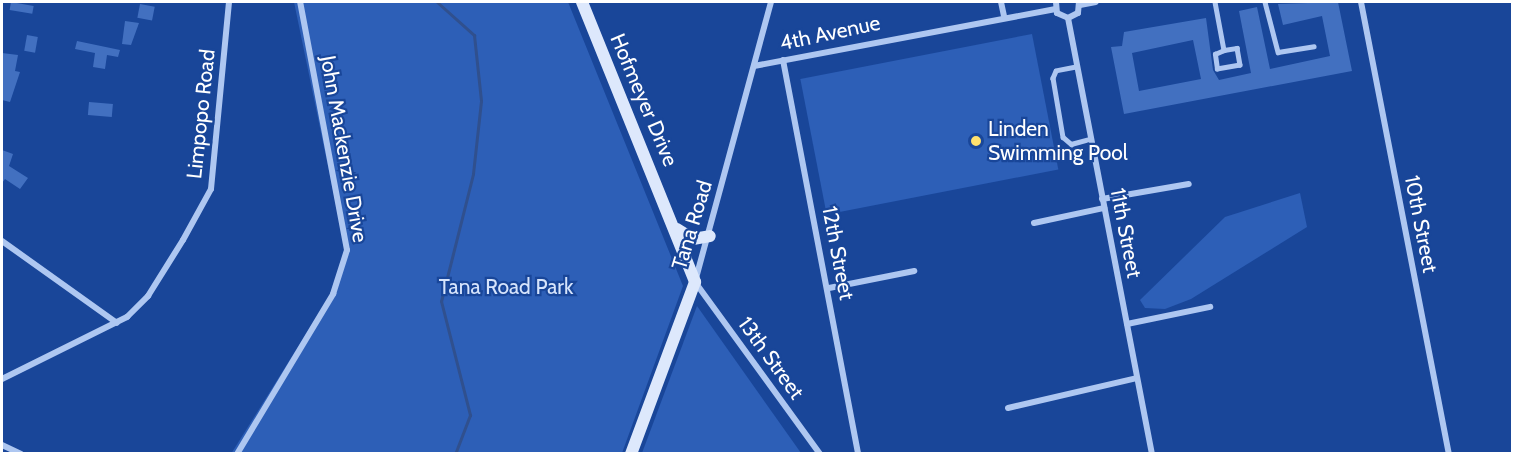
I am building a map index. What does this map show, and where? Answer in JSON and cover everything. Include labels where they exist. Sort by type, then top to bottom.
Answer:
[{"type":"main road","name":"Hofmeyer Drive","points":[[582,2],[677,229],[694,282]]},
{"type":"main road","points":[[677,229],[693,239],[710,236]]},
{"type":"main road","name":"Tana Road","points":[[631,453],[694,282]]},
{"type":"street","name":"Limpopo Road","points":[[2,379],[117,323],[148,296],[211,189],[230,2]]},
{"type":"street","name":"John Mackenzie Drive","points":[[237,453],[333,294],[347,250],[300,2]]},
{"type":"street","name":"Tana Road","points":[[694,282],[710,236],[771,2]]},
{"type":"street","points":[[1001,2],[1004,16]]},
{"type":"street","points":[[1056,5],[1068,18],[1080,3],[1096,2]]},
{"type":"street","name":"10th Street","points":[[1361,2],[1449,453]]},
{"type":"street","name":"4th Avenue","points":[[754,66],[1056,5]]},
{"type":"street","name":"11th Street","points":[[1068,18],[1152,453]]},
{"type":"street","name":"12th Street","points":[[783,60],[829,288],[858,453]]},
{"type":"street","points":[[1102,199],[1189,184]]},
{"type":"street","points":[[1034,223],[1104,208]]},
{"type":"street","points":[[2,241],[117,323]]},
{"type":"street","points":[[829,288],[914,272]]},
{"type":"street","name":"13th Street","points":[[694,282],[820,453]]},
{"type":"street","points":[[1127,324],[1210,307]]},
{"type":"street","points":[[1008,408],[1137,378]]},
{"type":"street","points":[[2,445],[21,453]]},
{"type":"lane","points":[[1215,2],[1224,50]]},
{"type":"lane","points":[[1265,2],[1278,52],[1314,46]]},
{"type":"lane","points":[[1237,48],[1240,65],[1217,69],[1215,54],[1224,50],[1237,48]]},
{"type":"lane","points":[[1076,67],[1056,71],[1053,78],[1064,137],[1071,144],[1090,139]]},
{"type":"green space","name":"Tana Road Park","points":[[294,2],[568,2],[683,286],[622,453],[231,454],[334,289],[345,249]]},
{"type":"green space","name":"Linden Swimming Pool","points":[[1032,34],[1058,169],[827,214],[800,79]]},
{"type":"green space","points":[[1300,193],[1307,227],[1191,299],[1165,309],[1145,308],[1140,300],[1225,217]]},
{"type":"green space","points":[[697,306],[801,453],[642,453]]},
{"type":"building","points":[[11,2],[34,6],[32,14],[10,10]]},
{"type":"building","points":[[1338,2],[1352,71],[1124,114],[1111,47],[1122,46],[1124,32],[1206,18],[1213,70],[1219,80],[1251,73],[1239,11],[1257,7],[1270,69],[1330,56],[1322,16],[1283,25],[1278,4]],"holes":[[[1193,40],[1201,79],[1139,91],[1132,53]]]},
{"type":"building","points":[[140,4],[155,7],[152,21],[137,18]]},
{"type":"building","points":[[125,21],[139,23],[131,45],[122,44]]},
{"type":"building","points":[[27,35],[38,37],[35,53],[24,51]]},
{"type":"building","points":[[77,41],[120,50],[118,57],[107,55],[105,69],[93,67],[95,53],[75,49]]},
{"type":"building","points":[[2,53],[18,55],[15,71],[20,72],[10,102],[2,100]]},
{"type":"building","points":[[89,102],[113,104],[112,117],[88,115]]},
{"type":"building","points":[[2,150],[13,154],[9,166],[28,178],[20,189],[5,179],[2,183]]},
{"type":"waterway","points":[[437,2],[474,35],[481,101],[473,174],[441,301],[470,415],[455,454]]},
{"type":"place","name":"Linden Swimming Pool","points":[[976,141]]}]
